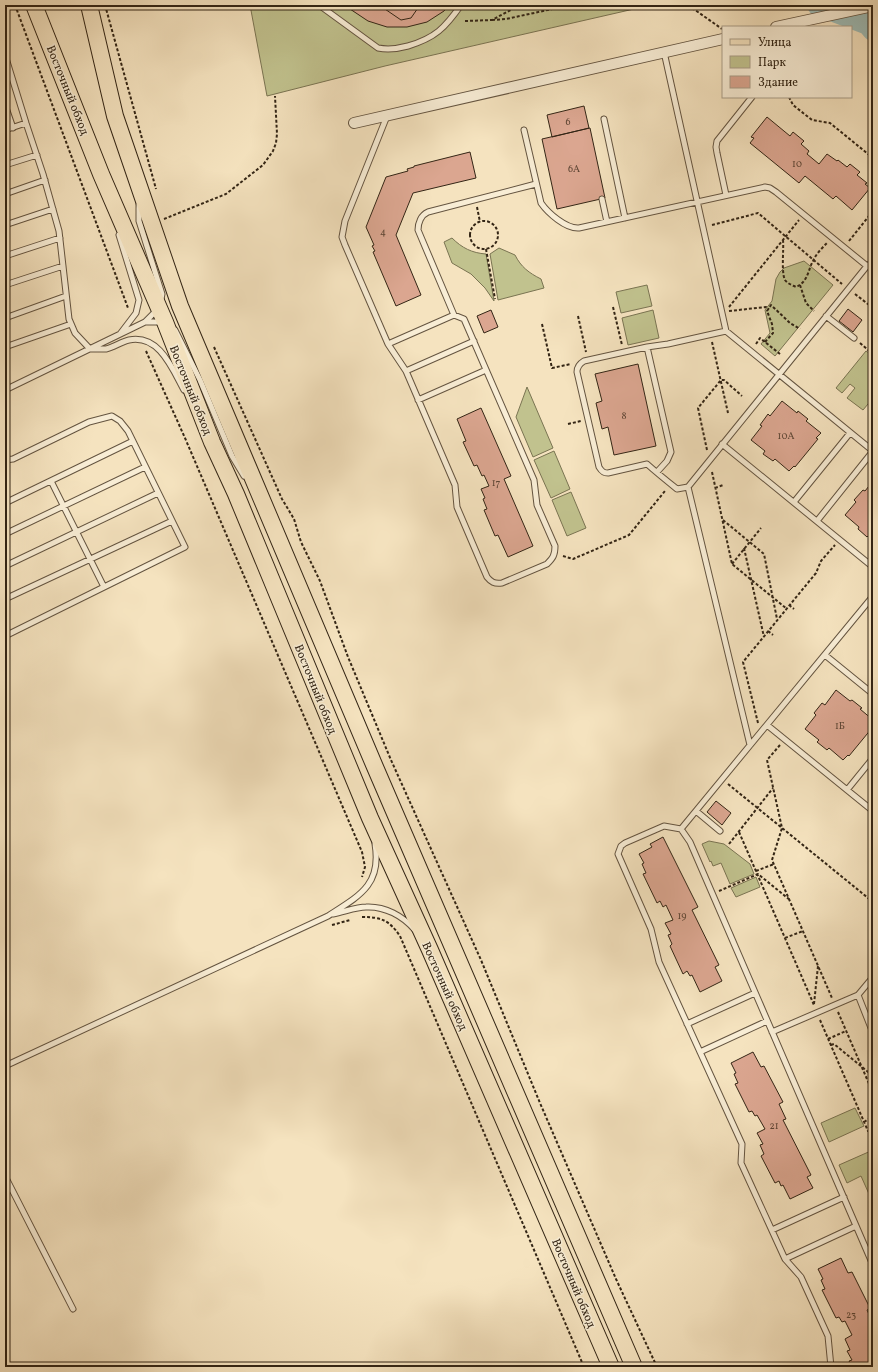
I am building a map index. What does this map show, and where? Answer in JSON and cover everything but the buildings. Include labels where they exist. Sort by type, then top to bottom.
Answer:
[{"type":"main road","name":"Восточный обход","points":[[34,5],[102,174],[162,315],[212,442],[236,494],[370,818],[430,950],[611,1367]]},
{"type":"main road","name":"Восточный обход","points":[[89,5],[115,116],[180,306],[374,767],[634,1367]]},
{"type":"street","points":[[781,26],[873,6]]},
{"type":"street","points":[[354,123],[722,39]]},
{"type":"lane","points":[[319,5],[378,48],[387,50],[397,49],[422,42],[433,36],[443,27],[461,5]]},
{"type":"lane","points":[[664,52],[726,331],[873,451],[817,521]]},
{"type":"lane","points":[[5,55],[53,209],[60,238],[69,319],[75,333],[90,349],[106,349],[128,340],[141,339],[155,345],[170,364],[212,442]]},
{"type":"lane","points":[[726,195],[716,147],[718,141],[751,98]]},
{"type":"lane","points":[[5,105],[13,128]]},
{"type":"lane","points":[[387,116],[342,229],[342,237],[388,344],[406,371],[455,485],[457,507],[487,577],[490,582],[496,584],[502,583],[547,564],[555,553],[555,546],[537,505],[534,480],[464,319],[454,315],[418,232],[418,227],[420,219],[424,213],[536,184]]},
{"type":"lane","points":[[604,119],[626,218]]},
{"type":"lane","points":[[5,130],[26,123]]},
{"type":"lane","points":[[524,130],[536,184],[543,207],[569,227],[574,229],[758,188],[770,188],[867,266]]},
{"type":"lane","points":[[5,165],[37,154]]},
{"type":"lane","points":[[102,174],[115,222]]},
{"type":"lane","points":[[5,194],[45,180]]},
{"type":"lane","points":[[138,184],[139,221],[162,294],[162,315],[174,327],[179,336],[200,380],[232,456],[263,505]]},
{"type":"lane","points":[[602,199],[607,222]]},
{"type":"lane","points":[[5,225],[53,209]]},
{"type":"lane","points":[[118,229],[139,300],[136,313],[118,336]]},
{"type":"lane","points":[[5,256],[60,238]]},
{"type":"lane","points":[[726,331],[624,352],[580,364],[577,368],[599,468],[601,471],[608,473],[647,464],[677,489],[688,487],[867,266],[873,262]]},
{"type":"lane","points":[[5,285],[63,266]]},
{"type":"lane","points":[[5,318],[66,296]]},
{"type":"lane","points":[[5,390],[162,315]]},
{"type":"lane","points":[[145,322],[162,315]]},
{"type":"lane","points":[[388,344],[454,315]]},
{"type":"lane","points":[[826,316],[854,338]]},
{"type":"lane","points":[[5,348],[71,324]]},
{"type":"lane","points":[[406,371],[474,341]]},
{"type":"lane","points":[[647,347],[671,452],[667,461],[657,472]]},
{"type":"lane","points":[[418,400],[486,370]]},
{"type":"lane","points":[[5,460],[13,459],[89,422],[112,416],[120,421],[128,431],[185,547],[5,635]]},
{"type":"lane","points":[[794,502],[850,432]]},
{"type":"lane","points":[[5,503],[133,442]]},
{"type":"lane","points":[[722,444],[873,567]]},
{"type":"lane","points":[[5,534],[146,467]]},
{"type":"lane","points":[[51,481],[104,587]]},
{"type":"lane","points":[[688,487],[750,745]]},
{"type":"lane","points":[[5,566],[158,493]]},
{"type":"lane","points":[[5,599],[172,520]]},
{"type":"lane","points":[[681,829],[873,596]]},
{"type":"lane","points":[[825,655],[873,694]]},
{"type":"lane","points":[[767,725],[872,810]]},
{"type":"lane","points":[[847,790],[873,758]]},
{"type":"lane","points":[[696,811],[720,831]]},
{"type":"lane","points":[[5,1066],[328,916],[358,897],[369,884],[376,870],[376,851],[370,818]]},
{"type":"lane","points":[[831,1367],[828,1336],[801,1277],[785,1259],[741,1163],[742,1144],[659,962],[651,929],[618,854],[619,850],[625,844],[664,826],[681,829],[690,842],[873,1265]]},
{"type":"lane","points":[[328,916],[366,907],[384,909],[398,915],[413,928],[430,950]]},
{"type":"lane","points":[[772,1032],[858,995],[873,976]]},
{"type":"lane","points":[[687,1024],[755,993]]},
{"type":"lane","points":[[858,995],[873,1033]]},
{"type":"lane","points":[[700,1052],[767,1021]]},
{"type":"lane","points":[[5,1176],[73,1309]]},
{"type":"lane","points":[[772,1230],[844,1197]]},
{"type":"lane","points":[[785,1259],[856,1226]]},
{"type":"path","points":[[15,5],[129,309]]},
{"type":"path","points":[[105,5],[156,191]]},
{"type":"path","points":[[492,20],[520,5]]},
{"type":"path","points":[[465,21],[506,19],[571,5]]},
{"type":"path","points":[[688,5],[722,28]]},
{"type":"path","points":[[164,219],[226,194],[264,165],[273,151],[276,142],[275,96]]},
{"type":"path","points":[[790,98],[794,105],[812,120],[830,123],[873,158]]},
{"type":"path","points":[[475,200],[480,222]]},
{"type":"path","points":[[844,247],[873,211]]},
{"type":"path","points":[[703,228],[758,213],[784,238],[873,308]]},
{"type":"path","points":[[769,309],[766,307],[730,312],[727,309],[804,214]]},
{"type":"path","points":[[486,221],[491,223],[498,231],[497,242],[494,246],[486,249],[478,248],[473,244],[471,240],[472,229],[475,224],[480,222],[486,221]]},
{"type":"path","points":[[869,244],[873,226]]},
{"type":"path","points":[[784,238],[785,280],[796,287],[800,285],[809,272],[813,260],[831,237]]},
{"type":"path","points":[[486,249],[495,299]]},
{"type":"path","points":[[800,285],[806,304],[814,311]]},
{"type":"path","points":[[765,342],[772,333],[772,324],[767,311],[771,305],[790,323],[800,329]]},
{"type":"path","points":[[613,307],[624,352]]},
{"type":"path","points":[[578,316],[588,361]]},
{"type":"path","points":[[542,324],[552,368],[571,364],[577,368]]},
{"type":"path","points":[[754,354],[756,343],[760,338],[780,354]]},
{"type":"path","points":[[854,338],[873,354]]},
{"type":"path","points":[[212,342],[282,499],[294,519],[301,542],[320,581],[348,657],[391,760],[478,952],[540,1103],[616,1279],[657,1367]]},
{"type":"path","points":[[712,342],[728,413]]},
{"type":"path","points":[[144,346],[188,445],[362,852],[365,867],[362,878]]},
{"type":"path","points":[[721,380],[724,380],[742,396]]},
{"type":"path","points":[[721,380],[698,408],[732,564],[787,609]]},
{"type":"path","points":[[568,424],[588,420]]},
{"type":"path","points":[[715,488],[723,485]]},
{"type":"path","points":[[555,553],[573,560],[629,535],[666,490]]},
{"type":"path","points":[[722,520],[764,554],[778,620]]},
{"type":"path","points":[[732,564],[761,528]]},
{"type":"path","points":[[760,732],[743,662],[816,573],[821,561],[839,539]]},
{"type":"path","points":[[744,548],[764,637]]},
{"type":"path","points":[[789,606],[794,609]]},
{"type":"path","points":[[768,631],[773,635]]},
{"type":"path","points":[[784,739],[767,760],[782,828],[772,860],[873,1093]]},
{"type":"path","points":[[722,779],[873,902]]},
{"type":"path","points":[[729,844],[773,788]]},
{"type":"path","points":[[739,832],[868,1131],[873,1132]]},
{"type":"path","points":[[756,871],[774,864]]},
{"type":"path","points":[[758,874],[790,901]]},
{"type":"path","points":[[712,894],[758,874]]},
{"type":"path","points":[[359,917],[375,917],[385,920],[393,926],[400,936],[584,1367]]},
{"type":"path","points":[[332,926],[352,919]]},
{"type":"path","points":[[785,938],[803,931]]},
{"type":"path","points":[[814,1005],[818,966]]},
{"type":"path","points":[[828,1039],[846,1031]]},
{"type":"path","points":[[831,1045],[834,1044],[873,1076]]},
{"type":"path","points":[[864,1122],[873,1116]]},
{"type":"green space","points":[[250,5],[647,6],[385,66],[267,96]]},
{"type":"green space","points":[[452,238],[460,245],[468,249],[486,254],[494,301],[485,288],[471,274],[452,263],[444,242]]},
{"type":"green space","points":[[499,248],[515,255],[526,269],[541,279],[544,288],[498,300],[490,254]]},
{"type":"green space","points":[[804,261],[833,285],[775,356],[761,344],[770,333],[765,310],[772,301],[776,279],[780,272],[784,268]]},
{"type":"green space","points":[[647,285],[652,306],[621,313],[616,292]]},
{"type":"green space","points":[[653,310],[659,338],[628,345],[622,318]]},
{"type":"green space","points":[[866,351],[873,356],[873,398],[863,410],[847,398],[855,388],[850,384],[842,393],[836,388]]},
{"type":"green space","points":[[527,387],[553,448],[533,457],[516,417]]},
{"type":"green space","points":[[554,451],[570,489],[551,498],[534,460]]},
{"type":"green space","points":[[571,492],[586,528],[567,536],[552,500]]},
{"type":"green space","points":[[709,841],[724,844],[750,864],[754,874],[730,884],[721,863],[713,866],[711,861],[710,862],[702,844]]},
{"type":"green space","points":[[756,877],[760,887],[736,897],[731,888]]},
{"type":"green space","points":[[855,1108],[864,1126],[829,1142],[821,1123]]},
{"type":"green space","points":[[873,1150],[873,1203],[861,1176],[847,1183],[839,1165]]},
{"type":"waterway","points":[[818,5],[868,24],[873,30]]}]
